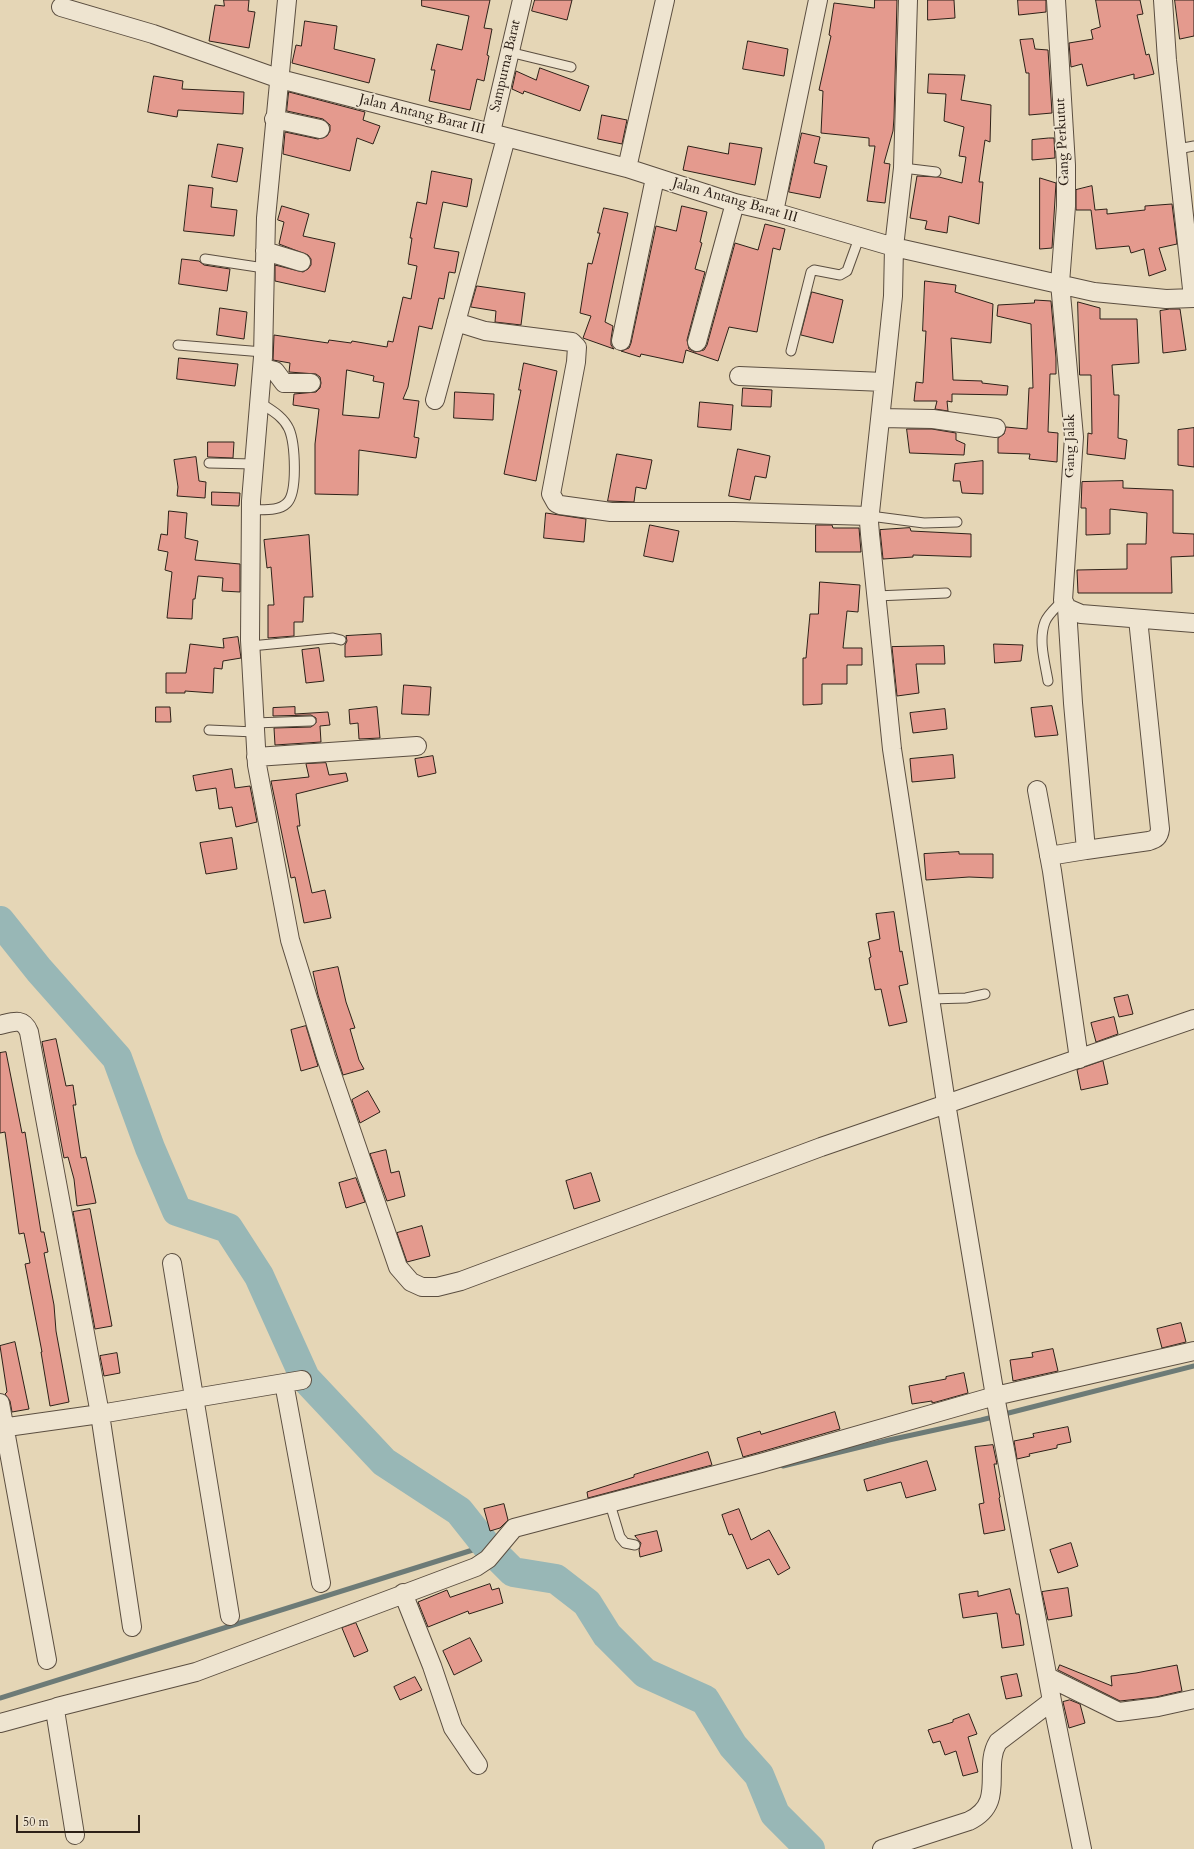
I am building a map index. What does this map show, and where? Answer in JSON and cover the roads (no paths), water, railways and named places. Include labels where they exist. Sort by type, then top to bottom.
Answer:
[{"type":"street","points":[[287,0],[280,79],[274,119],[265,259],[263,360],[251,510],[251,646],[256,757],[290,940],[326,1057],[387,1237],[398,1267],[411,1282],[422,1287],[429,1288],[461,1281],[800,1155],[946,1103],[1194,1019]]},
{"type":"street","name":"Sampurna Barat","points":[[434,400],[456,322],[499,135],[509,52],[522,0]]},
{"type":"street","points":[[627,168],[665,0]]},
{"type":"street","points":[[774,212],[818,0]]},
{"type":"street","points":[[908,0],[903,168],[894,247],[893,296],[870,516],[870,534],[892,749],[946,1103],[997,1408],[1052,1701],[1082,1849]]},
{"type":"street","name":"Gang Perkutut","points":[[1056,0],[1066,165],[1066,206],[1060,283]]},
{"type":"street","points":[[1163,0],[1166,46],[1186,147],[1194,300]]},
{"type":"street","name":"Jalan Antang Barat III","points":[[61,7],[153,34],[280,79],[627,168],[735,203],[774,212],[859,238],[1094,292],[1166,299],[1194,300]]},
{"type":"street","points":[[274,119],[320,129]]},
{"type":"street","points":[[621,341],[655,178]]},
{"type":"street","points":[[697,342],[735,203]]},
{"type":"street","points":[[265,259],[301,262]]},
{"type":"street","name":"Gang Jalak","points":[[1060,283],[1074,437],[1065,604],[1086,850]]},
{"type":"street","points":[[456,322],[485,331],[572,342],[577,347],[578,352],[551,494],[556,503],[560,506],[611,512],[734,512],[870,516]]},
{"type":"street","points":[[263,360],[276,372],[284,383],[311,383]]},
{"type":"street","points":[[739,376],[884,382]]},
{"type":"street","points":[[881,418],[933,419],[996,428]]},
{"type":"street","points":[[1065,604],[1081,614],[1194,623]]},
{"type":"street","points":[[1049,856],[1149,841],[1156,839],[1160,835],[1138,619]]},
{"type":"street","points":[[256,757],[417,746]]},
{"type":"street","points":[[1037,790],[1049,856],[1079,1059]]},
{"type":"street","points":[[0,1025],[23,1022],[27,1026],[29,1032],[100,1414],[132,1627]]},
{"type":"street","points":[[172,1263],[230,1616]]},
{"type":"street","points":[[0,1723],[196,1672],[476,1567],[488,1559],[514,1528],[610,1504],[761,1463],[997,1408],[1194,1352]]},
{"type":"street","points":[[2,1428],[100,1414],[302,1380]]},
{"type":"street","points":[[284,1383],[321,1582]]},
{"type":"street","points":[[0,1403],[2,1428],[47,1660]]},
{"type":"street","points":[[404,1593],[432,1666],[453,1728],[478,1766]]},
{"type":"street","points":[[1048,1677],[1119,1712],[1158,1707],[1194,1699]]},
{"type":"street","points":[[882,1849],[969,1821],[981,1814],[991,1797],[993,1788],[992,1759],[994,1747],[998,1742],[1052,1701]]},
{"type":"street","points":[[56,1708],[75,1835]]},
{"type":"lane","points":[[509,52],[571,67]]},
{"type":"lane","points":[[903,168],[936,172]]},
{"type":"lane","points":[[791,350],[811,272],[814,270],[840,275],[844,274],[847,271],[859,238]]},
{"type":"lane","points":[[205,259],[265,259]]},
{"type":"lane","points":[[178,345],[263,360]]},
{"type":"lane","points":[[251,510],[278,509],[287,503],[291,494],[294,476],[293,443],[289,429],[278,415],[260,402]]},
{"type":"lane","points":[[209,462],[254,464]]},
{"type":"lane","points":[[870,516],[924,523],[957,522]]},
{"type":"lane","points":[[876,596],[946,593]]},
{"type":"lane","points":[[1048,681],[1043,647],[1045,620],[1065,604]]},
{"type":"lane","points":[[251,646],[333,638],[341,640]]},
{"type":"lane","points":[[209,730],[311,721]]},
{"type":"lane","points":[[930,999],[966,998],[985,994]]},
{"type":"lane","points":[[610,1504],[620,1537],[625,1543],[635,1545]]},
{"type":"waterway","points":[[0,921],[39,970],[117,1058],[150,1148],[177,1211],[228,1228],[259,1276],[305,1378],[384,1462],[459,1511],[486,1545],[513,1572],[556,1579],[587,1603],[607,1635],[645,1673],[705,1700],[733,1746],[759,1775],[775,1814],[810,1849]]},
{"type":"waterway","points":[[783,1466],[889,1440],[981,1420],[1194,1366]]},
{"type":"waterway","points":[[0,1698],[495,1543]]}]
